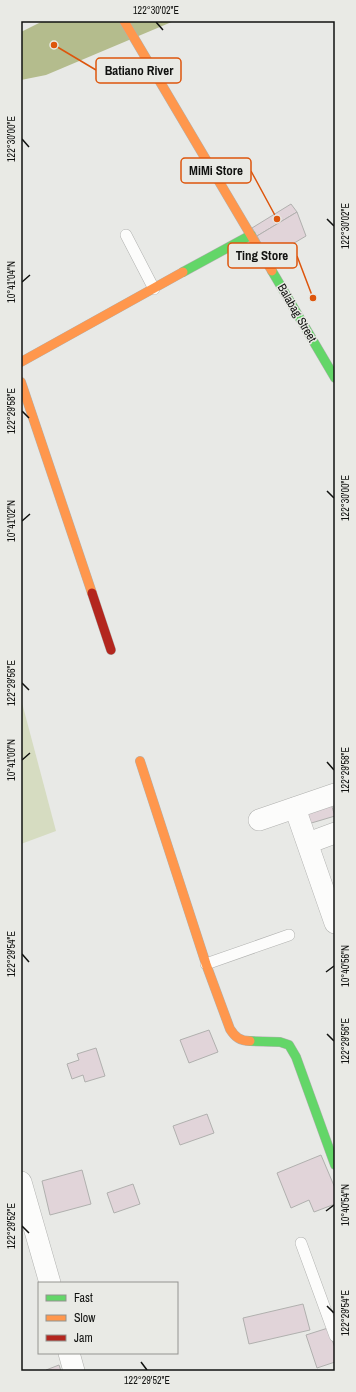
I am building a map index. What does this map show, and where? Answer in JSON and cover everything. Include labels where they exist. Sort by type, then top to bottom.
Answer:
[{"type":"street","name":"Balabag Street","points":[[124,21],[335,378]]},
{"type":"street","points":[[21,362],[251,235]]},
{"type":"street","points":[[21,382],[111,650]]},
{"type":"street","points":[[140,761],[206,964],[230,1030],[235,1037],[244,1041],[280,1042],[289,1045],[296,1057],[335,1165]]},
{"type":"street","points":[[259,820],[335,794]]},
{"type":"street","points":[[295,808],[335,923]]},
{"type":"street","points":[[308,844],[335,834]]},
{"type":"street","points":[[21,1182],[50,1282]]},
{"type":"street","points":[[69,1354],[74,1371]]},
{"type":"lane","points":[[126,235],[154,289]]},
{"type":"lane","points":[[206,964],[289,935]]},
{"type":"lane","points":[[302,1243],[335,1336]]},
{"type":"shaded area","points":[[43,21],[174,21],[46,75],[21,80],[21,32]]},
{"type":"shaded area","points":[[21,699],[56,831],[21,844]]},
{"type":"building","points":[[291,204],[297,212],[257,236],[252,228]]},
{"type":"building","points":[[297,212],[306,236],[269,258],[257,236]]},
{"type":"building","points":[[329,798],[335,816],[308,824],[303,808]]},
{"type":"building","points":[[209,1030],[218,1052],[189,1063],[180,1040]]},
{"type":"building","points":[[96,1048],[105,1076],[85,1082],[83,1075],[72,1079],[67,1064],[79,1060],[77,1054]]},
{"type":"building","points":[[207,1114],[214,1133],[180,1145],[173,1126]]},
{"type":"building","points":[[321,1155],[335,1188],[335,1204],[314,1212],[309,1200],[291,1208],[277,1173]]},
{"type":"building","points":[[82,1170],[91,1204],[50,1215],[42,1181]]},
{"type":"building","points":[[133,1184],[140,1204],[114,1213],[107,1193]]},
{"type":"building","points":[[303,1304],[310,1330],[249,1344],[243,1318]]},
{"type":"building","points":[[328,1328],[335,1348],[335,1362],[317,1368],[306,1335]]},
{"type":"building","points":[[59,1365],[61,1371],[46,1371],[46,1370]]},
{"type":"traffic: fast","points":[[183,272],[251,235]]},
{"type":"traffic: fast","points":[[272,271],[335,378]]},
{"type":"traffic: fast","points":[[250,1041],[280,1042],[289,1045],[296,1057],[335,1165]]},
{"type":"traffic: slow","points":[[124,21],[272,271]]},
{"type":"traffic: slow","points":[[21,362],[183,272]]},
{"type":"traffic: slow","points":[[21,382],[92,593]]},
{"type":"traffic: slow","points":[[140,761],[206,964],[230,1029],[238,1038],[250,1041]]},
{"type":"traffic: jam","points":[[92,593],[111,650]]},
{"type":"place","name":"Batiano River","points":[[54,45]]},
{"type":"place","name":"MiMi Store","points":[[277,219]]},
{"type":"place","name":"Ting Store","points":[[313,298]]}]
